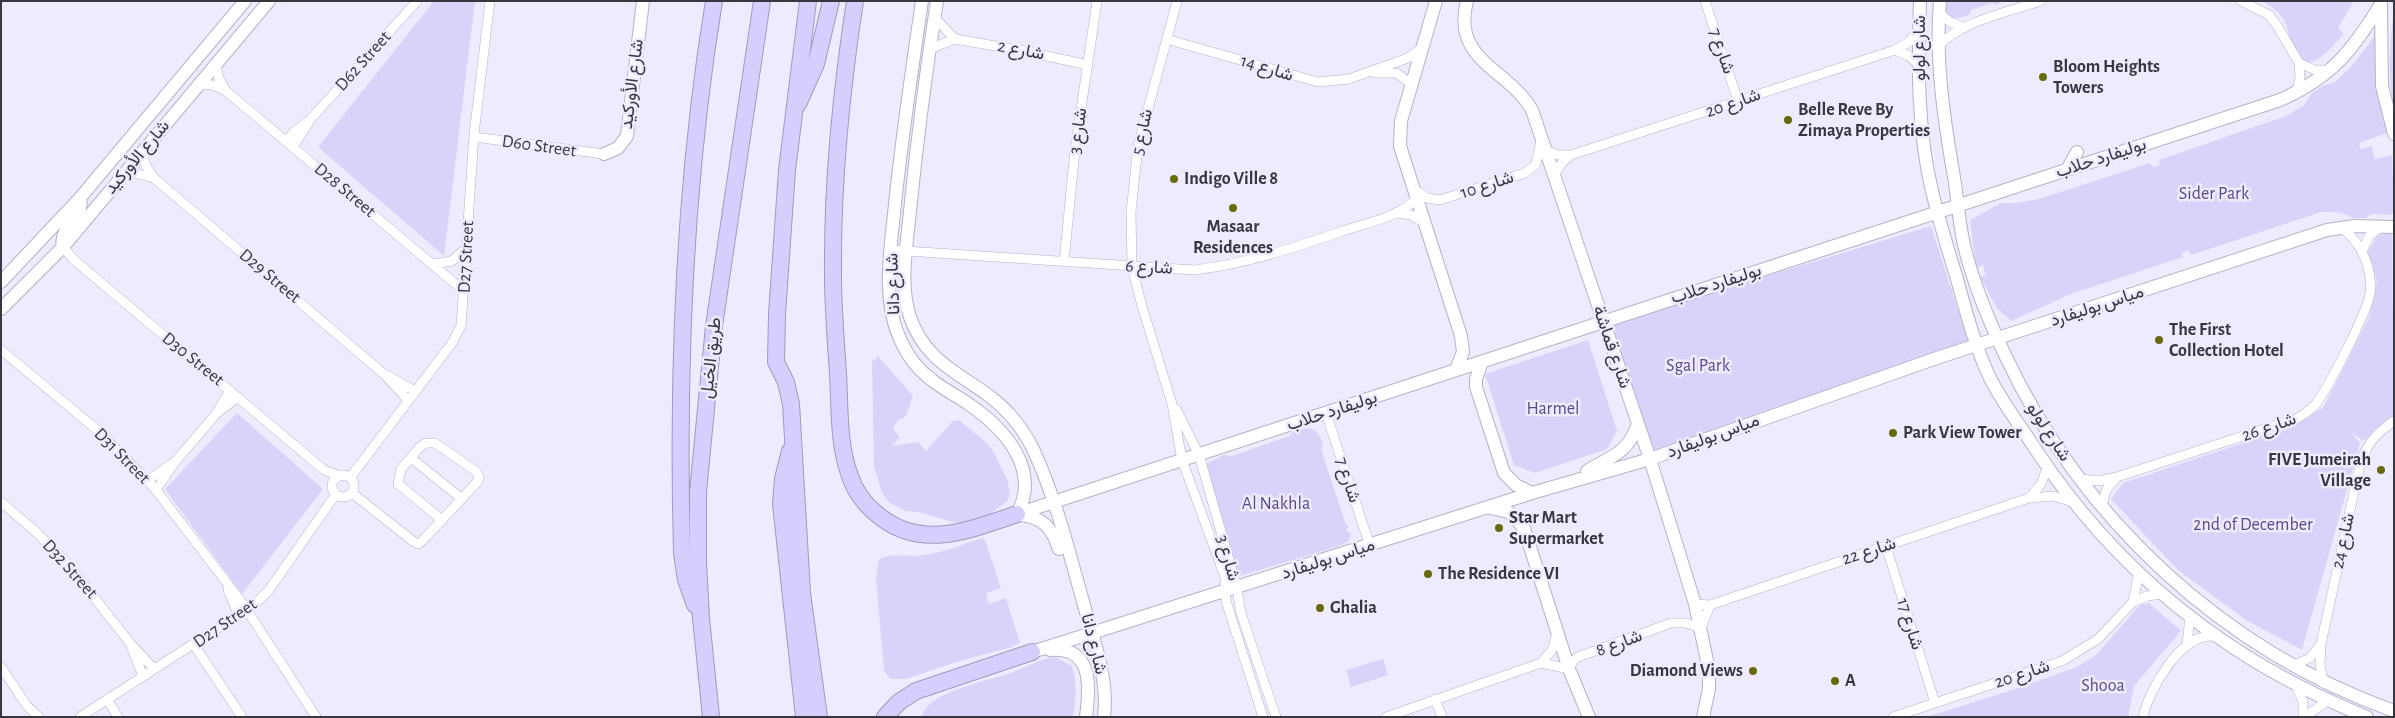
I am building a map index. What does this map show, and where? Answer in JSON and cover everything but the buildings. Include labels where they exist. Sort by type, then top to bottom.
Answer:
[{"type":"highway","points":[[701,618],[688,586],[682,553],[682,365],[690,194],[714,1]]},
{"type":"highway","name":"طريق الخيل","points":[[712,713],[701,618],[698,515],[708,377],[737,160],[762,1]]},
{"type":"highway","points":[[808,1],[793,113],[783,218],[776,362],[789,393],[794,442],[802,593],[819,717]]},
{"type":"highway","points":[[793,113],[816,64],[831,1]]},
{"type":"highway","points":[[855,1],[840,128],[833,251],[834,319],[842,434],[849,474],[864,501],[878,516],[896,527],[916,534],[936,536],[957,534],[1017,514]]},
{"type":"highway","points":[[794,442],[784,472],[781,504],[804,717]]},
{"type":"highway","points":[[885,717],[899,702],[916,691],[1032,652]]},
{"type":"street","name":"شارع الأوركيد","points":[[1,282],[80,198],[245,1]]},
{"type":"street","name":"شارع الأوركيد","points":[[1,309],[63,247],[269,1]]},
{"type":"street","name":"D62 Street","points":[[290,144],[296,130],[309,121],[417,1]]},
{"type":"street","name":"D27 Street","points":[[345,477],[408,400],[458,332],[463,314],[474,137],[490,1]]},
{"type":"street","name":"شارع الأوركيد","points":[[604,154],[614,151],[622,145],[628,131],[643,1]]},
{"type":"street","name":"شارع دانا","points":[[922,1],[903,130],[891,250],[890,298],[893,319],[900,339],[910,358],[924,374],[984,415],[1003,434],[1016,451],[1023,466],[1026,482],[1024,499],[1017,514],[1037,518],[1046,524],[1053,532],[1066,563],[1075,572]]},
{"type":"street","name":"شارع دانا","points":[[937,1],[929,49],[906,251],[905,296],[910,317],[919,337],[941,363],[992,398],[1015,420],[1032,448],[1053,503],[1092,633],[1103,676],[1104,717]]},
{"type":"street","name":"شارع 3","points":[[1064,262],[1075,150],[1097,1]]},
{"type":"street","name":"شارع 5","points":[[1132,267],[1130,220],[1133,179],[1145,114],[1177,1]]},
{"type":"street","points":[[1436,1],[1399,133],[1402,158],[1463,344],[1461,360],[1456,370]]},
{"type":"street","name":"شارع قماشة","points":[[1467,1],[1464,22],[1470,46],[1486,65],[1522,94],[1532,110],[1650,459],[1701,628],[1709,670],[1709,689],[1702,717]]},
{"type":"street","name":"شارع 7","points":[[1705,1],[1738,101]]},
{"type":"street","name":"شارع لولو","points":[[1920,1],[1923,137],[1931,190],[1977,345],[1991,380],[2002,400],[2047,468],[2138,572],[2162,594],[2214,636],[2240,654],[2298,687],[2367,717]]},
{"type":"street","points":[[1940,46],[1950,35],[1964,28],[2040,1]]},
{"type":"street","points":[[2241,1],[2262,11],[2274,21],[2299,63],[2300,78],[2297,92]]},
{"type":"street","points":[[2381,2],[2380,52],[2382,86],[2394,133]]},
{"type":"street","name":"بوليفارد حلاب","points":[[1017,514],[2067,170],[2297,92],[2332,69],[2366,27],[2381,2]]},
{"type":"street","points":[[1939,7],[1950,22],[1964,28]]},
{"type":"street","name":"شارع لولو","points":[[1939,7],[1945,125],[1965,251],[1982,302],[1997,338],[2021,388],[2044,427],[2080,479],[2129,538],[2220,618],[2324,683],[2394,711]]},
{"type":"street","points":[[929,49],[955,39],[934,17]]},
{"type":"street","name":"شارع 20","points":[[1544,144],[1558,155],[1571,154],[1895,50],[1909,42],[1920,30]]},
{"type":"street","name":"شارع 2","points":[[955,39],[1024,50],[1088,65]]},
{"type":"street","name":"شارع 14","points":[[1166,39],[1318,82],[1340,81],[1408,58],[1425,44]]},
{"type":"street","points":[[1895,50],[1909,56],[1920,66]]},
{"type":"street","points":[[2299,63],[2315,70],[2332,69]]},
{"type":"street","name":"D28 Street","points":[[216,65],[219,79],[226,91]]},
{"type":"street","name":"شارع 14","points":[[1368,72],[1397,73],[1412,85]]},
{"type":"street","name":"D28 Street","points":[[199,84],[213,85],[226,91],[464,291]]},
{"type":"street","name":"D60 Street","points":[[474,137],[604,154]]},
{"type":"street","name":"شارع 10","points":[[1414,193],[1440,200],[1526,173],[1536,164],[1544,144]]},
{"type":"street","name":"D29 Street","points":[[142,152],[146,166],[154,178],[385,375],[408,400]]},
{"type":"street","points":[[2067,170],[2077,152]]},
{"type":"street","points":[[1554,176],[1561,164],[1571,154]]},
{"type":"street","name":"D29 Street","points":[[126,171],[154,178]]},
{"type":"street","name":"شارع 6","points":[[891,250],[1194,270],[1241,263],[1274,254],[1398,213],[1414,193]]},
{"type":"street","points":[[63,247],[64,232],[80,211],[80,198]]},
{"type":"street","points":[[1398,213],[1411,216],[1423,222]]},
{"type":"street","points":[[2362,251],[2369,236],[2388,226]]},
{"type":"street","name":"مياس بوليفارد","points":[[1032,652],[1532,493],[1650,459],[1997,338],[2341,228],[2388,226]]},
{"type":"street","name":"شارع 26","points":[[2080,479],[2099,480],[2117,477],[2298,418],[2307,412],[2321,395],[2368,304],[2370,281],[2362,251],[2353,237],[2341,228]]},
{"type":"street","name":"D30 Street","points":[[63,247],[74,260],[324,470],[333,485]]},
{"type":"street","points":[[433,264],[452,261],[466,248]]},
{"type":"street","name":"شارع 3","points":[[1132,267],[1172,404],[1182,460],[1225,576],[1241,613],[1276,717]]},
{"type":"street","name":"D31 Street","points":[[1,350],[102,434],[156,490],[248,610],[316,717]]},
{"type":"street","points":[[1482,362],[1476,379],[1476,387],[1504,473],[1516,485],[1532,493]]},
{"type":"street","name":"D29 Street","points":[[385,375],[404,383],[415,391]]},
{"type":"street","points":[[156,490],[175,462],[216,414],[230,390]]},
{"type":"street","points":[[216,414],[238,397]]},
{"type":"street","name":"شارع 3","points":[[1172,404],[1199,455],[1231,590],[1227,607],[1263,717]]},
{"type":"street","name":"شارع 7","points":[[1326,413],[1370,546]]},
{"type":"street","name":"شارع 24","points":[[2324,683],[2320,664],[2321,644],[2363,453],[2377,433],[2394,421]]},
{"type":"street","points":[[1575,480],[1619,454],[1634,436],[1638,424]]},
{"type":"street","points":[[352,493],[418,544],[442,520],[462,499],[479,478],[477,472],[430,442],[420,447],[411,458],[399,474],[398,484],[442,520]]},
{"type":"street","points":[[411,458],[462,499]]},
{"type":"street","points":[[147,480],[175,462]]},
{"type":"street","points":[[2029,498],[2041,484],[2047,468]]},
{"type":"street","name":"D30 Street","points":[[324,470],[345,477]]},
{"type":"street","points":[[345,477],[354,485],[352,493],[344,497],[336,494],[333,485],[335,479],[345,477]]},
{"type":"street","points":[[2102,506],[2106,490],[2117,477]]},
{"type":"street","name":"D27 Street","points":[[80,717],[248,610],[269,590],[336,494]]},
{"type":"street","name":"شارع 22","points":[[1695,604],[1710,605],[2029,498],[2053,496],[2076,503]]},
{"type":"street","name":"D32 Street","points":[[1,502],[36,532],[67,563],[130,644],[154,669]]},
{"type":"street","points":[[1488,508],[1509,512],[1524,528],[1569,669],[1589,717]]},
{"type":"street","name":"شارع 17","points":[[1886,546],[1935,703]]},
{"type":"street","points":[[2133,602],[2138,572]]},
{"type":"street","name":"D31 Street","points":[[224,581],[239,616]]},
{"type":"street","points":[[2174,604],[2186,590]]},
{"type":"street","name":"شارع 20","points":[[1893,717],[2068,658],[2098,639],[2133,602],[2147,596],[2162,594]]},
{"type":"street","points":[[1701,628],[1710,605]]},
{"type":"street","points":[[2187,644],[2190,617]]},
{"type":"street","name":"شارع 8","points":[[1569,669],[1573,661],[1578,657],[1671,623],[1691,624],[1701,628]]},
{"type":"street","points":[[1386,717],[1541,663],[1552,650],[1557,633]]},
{"type":"street","points":[[2142,717],[2156,683],[2187,644],[2197,638],[2214,636]]},
{"type":"street","name":"D32 Street","points":[[130,644],[143,676]]},
{"type":"street","points":[[2294,665],[2310,658],[2321,644]]},
{"type":"street","points":[[194,645],[242,717]]},
{"type":"street","name":"شارع دانا","points":[[1032,652],[1065,650],[1079,658],[1087,673],[1086,717]]},
{"type":"street","points":[[1541,663],[1569,669]]},
{"type":"street","points":[[1,667],[27,706],[31,717]]},
{"type":"street","points":[[2298,687],[2303,702],[2304,717]]},
{"type":"street","points":[[107,699],[118,717]]},
{"type":"street","points":[[1435,700],[1442,717]]},
{"type":"street","points":[[2304,717],[2327,701]]},
{"type":"street","points":[[27,706],[39,717]]},
{"type":"green space","points":[[434,1],[475,1],[444,256],[318,147]]},
{"type":"green space","points":[[1939,1],[2001,1],[1998,5],[1992,3],[1971,10],[1969,15],[1956,18],[1942,13]]},
{"type":"green space","points":[[2263,1],[2354,1],[2338,28],[2344,34],[2326,53],[2312,62],[2305,62],[2293,50],[2284,20]]},
{"type":"green space","points":[[2394,13],[2394,112],[2390,62]]},
{"type":"green space","name":"Sider Park","points":[[2377,33],[2375,70],[2387,133],[2359,143],[2361,150],[2371,146],[2375,159],[2392,155],[2394,212],[2390,215],[2372,214],[2365,218],[2352,218],[2341,213],[2321,212],[2191,255],[2189,250],[2181,253],[2183,257],[2071,294],[2011,321],[1997,308],[1980,277],[1986,275],[1983,265],[1976,268],[1970,220],[2001,203],[2016,203],[2039,199],[2150,163],[2153,167],[2160,165],[2159,160],[2286,116],[2304,105],[2312,93],[2323,86],[2335,82],[2352,66]]},
{"type":"green space","name":"Sgal Park","points":[[1931,226],[1968,341],[1652,451],[1609,324]]},
{"type":"green space","name":"2nd of December","points":[[2392,232],[2394,416],[2363,441],[2350,431],[2360,443],[2302,650],[2246,620],[2178,570],[2111,499],[2123,483],[2285,429],[2323,408],[2369,318],[2377,281],[2367,253],[2377,236]]},
{"type":"green space","name":"Harmel","points":[[1588,340],[1617,431],[1607,449],[1535,473],[1514,465],[1485,374]]},
{"type":"green space","points":[[878,356],[913,396],[906,416],[898,420],[893,428],[900,438],[891,446],[918,442],[926,451],[953,421],[959,420],[988,444],[995,454],[1007,480],[1010,492],[1008,500],[989,515],[964,523],[953,522],[919,512],[906,511],[890,503],[882,493],[874,466],[872,362]]},
{"type":"green space","points":[[237,413],[323,489],[242,594],[165,489]]},
{"type":"green space","name":"Al Nakhla","points":[[1309,428],[1317,432],[1321,439],[1323,446],[1321,449],[1346,525],[1349,526],[1346,531],[1351,533],[1349,541],[1342,545],[1240,576],[1237,573],[1207,467],[1208,463],[1224,455],[1232,456],[1289,436],[1293,431]]},
{"type":"green space","points":[[981,538],[985,540],[1001,588],[986,593],[989,604],[1006,598],[1020,643],[906,679],[890,679],[884,671],[876,578],[879,559],[890,556],[917,556],[938,552]]},
{"type":"green space","name":"Shooa","points":[[2149,603],[2181,631],[2134,686],[2128,717],[1927,717],[2077,667],[2096,655],[2140,605]]},
{"type":"green space","points":[[1055,657],[1072,666],[1075,679],[1073,717],[922,717],[926,708],[946,694]]},
{"type":"green space","points":[[1383,659],[1388,675],[1351,687],[1346,670]]},
{"type":"place","name":"Bloom Heights Towers","points":[[2043,77]]},
{"type":"place","name":"Belle Reve By Zimaya Properties","points":[[1788,120]]},
{"type":"place","name":"Indigo Ville 8","points":[[1174,179]]},
{"type":"place","name":"Masaar Residences","points":[[1233,208]]},
{"type":"place","name":"The First Collection Hotel","points":[[2159,340]]},
{"type":"place","name":"Park View Tower","points":[[1893,433]]},
{"type":"place","name":"FIVE Jumeirah Village","points":[[2381,470]]},
{"type":"place","name":"Star Mart Supermarket","points":[[1499,528]]},
{"type":"place","name":"The Residence VI","points":[[1428,574]]},
{"type":"place","name":"Ghalia","points":[[1320,608]]},
{"type":"place","name":"Diamond Views","points":[[1753,671]]},
{"type":"place","name":"A","points":[[1835,681]]}]
